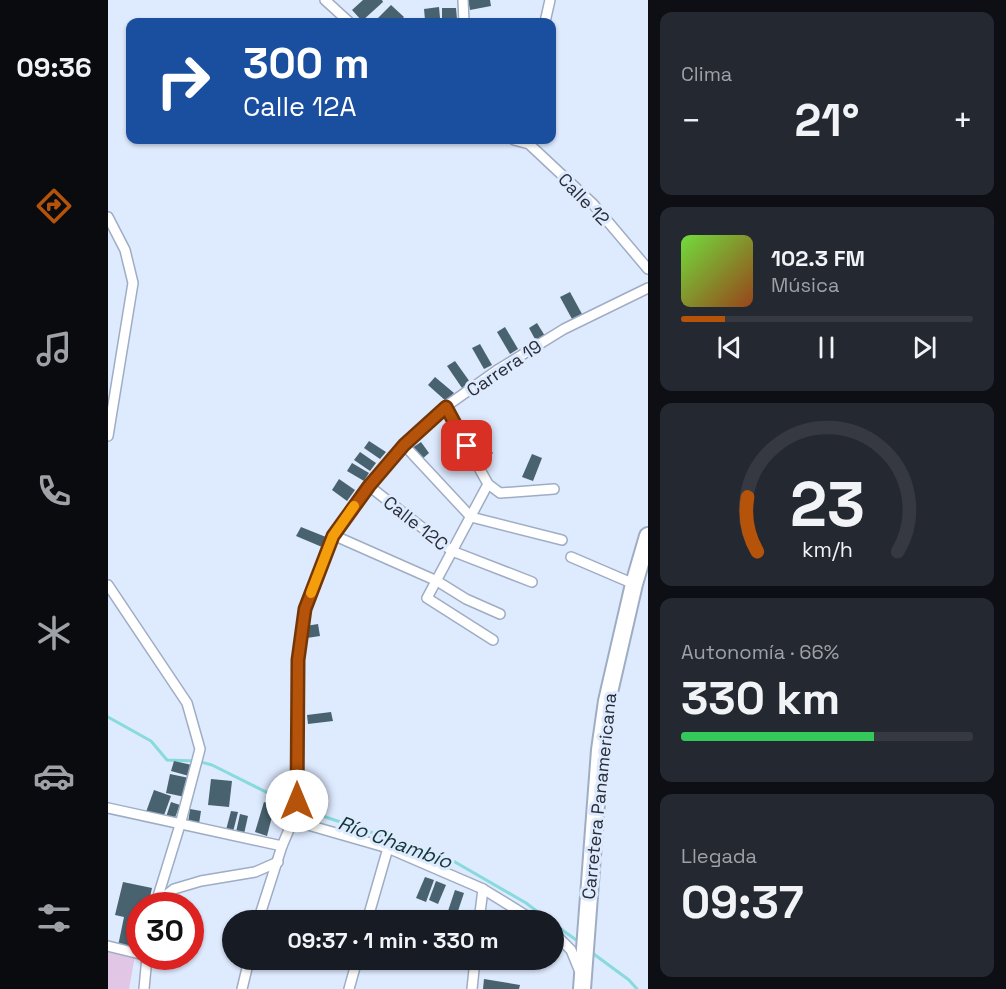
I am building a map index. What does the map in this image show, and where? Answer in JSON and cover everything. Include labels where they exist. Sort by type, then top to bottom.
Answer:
[{"type":"highway","name":"Carretera Panamericana","points":[[583,984],[600,750],[607,701],[634,584],[648,536]]},
{"type":"street","points":[[325,0],[344,18]]},
{"type":"street","points":[[463,0],[464,18]]},
{"type":"street","points":[[546,18],[550,0]]},
{"type":"street","name":"Calle 12","points":[[529,144],[593,204],[648,268]]},
{"type":"street","points":[[108,217],[125,250],[133,283],[108,436]]},
{"type":"street","name":"Carrera 19","points":[[295,817],[298,660],[305,609],[333,536],[369,486],[404,445],[446,407],[500,369],[564,329],[648,288]]},
{"type":"street","points":[[446,407],[488,484],[500,493],[554,489]]},
{"type":"street","points":[[404,445],[471,517],[562,540]]},
{"type":"street","points":[[488,484],[427,598],[493,640]]},
{"type":"street","name":"Calle 12C","points":[[369,486],[452,551],[532,582]]},
{"type":"street","points":[[333,536],[436,581],[500,614]]},
{"type":"street","points":[[571,557],[634,584]]},
{"type":"street","points":[[108,585],[187,703],[200,749],[180,825],[159,892]]},
{"type":"street","points":[[108,808],[282,846]]},
{"type":"street","points":[[262,910],[282,846],[295,817],[388,848],[483,889],[517,910]]},
{"type":"street","points":[[371,910],[388,848]]},
{"type":"street","points":[[171,892],[201,881],[255,872],[278,862]]},
{"type":"street","points":[[480,910],[483,889]]},
{"type":"street","points":[[564,943],[571,950],[583,984]]},
{"type":"street","points":[[108,946],[126,950]]},
{"type":"street","points":[[144,989],[146,970]]},
{"type":"street","points":[[243,989],[247,970]]},
{"type":"street","points":[[349,989],[354,970]]},
{"type":"street","points":[[472,989],[474,970]]},
{"type":"shaded area","points":[[108,951],[126,954],[126,970],[132,970],[129,989],[108,989]]},
{"type":"building","points":[[363,0],[382,0],[383,2],[365,18],[359,18],[352,10]]},
{"type":"building","points":[[468,0],[490,0],[491,6],[470,10]]},
{"type":"building","points":[[391,5],[404,17],[403,18],[378,18]]},
{"type":"building","points":[[439,7],[440,18],[425,18],[424,9]]},
{"type":"building","points":[[442,8],[456,8],[457,18],[442,18]]},
{"type":"building","points":[[570,292],[582,314],[572,319],[560,297]]},
{"type":"building","points":[[537,323],[545,336],[536,341],[529,328]]},
{"type":"building","points":[[505,327],[518,349],[510,354],[497,332]]},
{"type":"building","points":[[480,344],[492,365],[484,369],[472,348]]},
{"type":"building","points":[[455,361],[470,382],[462,388],[447,366]]},
{"type":"building","points":[[435,377],[454,393],[447,402],[428,385]]},
{"type":"building","points":[[369,441],[386,452],[380,459],[364,448]]},
{"type":"building","points":[[421,442],[429,453],[421,460],[412,448]]},
{"type":"building","points":[[484,443],[493,453],[482,462],[473,452]]},
{"type":"building","points":[[360,452],[376,463],[370,471],[354,460]]},
{"type":"building","points":[[532,454],[542,458],[533,481],[522,477]]},
{"type":"building","points":[[352,463],[369,473],[364,481],[347,471]]},
{"type":"building","points":[[339,479],[355,490],[347,501],[332,490]]},
{"type":"building","points":[[301,527],[326,537],[322,547],[296,536]]},
{"type":"building","points":[[318,624],[320,636],[307,638],[306,626]]},
{"type":"building","points":[[331,712],[333,721],[308,724],[307,715]]},
{"type":"building","points":[[174,761],[192,765],[189,776],[171,771]]},
{"type":"building","points":[[170,774],[189,778],[185,797],[166,793]]},
{"type":"building","points":[[211,779],[232,781],[229,807],[208,805]]},
{"type":"building","points":[[154,790],[171,796],[163,818],[146,812]]},
{"type":"building","points":[[171,802],[180,805],[174,820],[166,817]]},
{"type":"building","points":[[264,802],[275,805],[267,836],[255,832]]},
{"type":"building","points":[[190,809],[201,811],[199,824],[188,823]]},
{"type":"building","points":[[231,811],[238,812],[233,832],[226,830]]},
{"type":"building","points":[[240,814],[248,816],[244,834],[236,832]]},
{"type":"building","points":[[425,877],[434,880],[426,902],[416,898]]},
{"type":"building","points":[[436,881],[446,885],[438,904],[429,900]]},
{"type":"building","points":[[123,882],[152,888],[151,892],[126,892],[126,947],[118,946],[124,917],[115,915]]},
{"type":"building","points":[[455,890],[464,893],[458,910],[448,910]]},
{"type":"building","points":[[484,979],[520,985],[519,989],[483,989]]},
{"type":"waterway","name":"Río Chambío","points":[[108,717],[151,741],[167,760],[197,761],[212,765],[296,807],[376,834],[415,852],[455,862],[535,910]]},
{"type":"waterway","name":"Río Chambío","points":[[564,931],[579,942]]},
{"type":"waterway","name":"Río Chambío","points":[[591,952],[629,980],[637,989]]},
{"type":"slow traffic","points":[[311,593],[333,536],[354,506]]},
{"type":"route","points":[[297,801],[298,660],[305,609],[333,536],[369,486],[404,445],[446,407],[467,446]]}]
